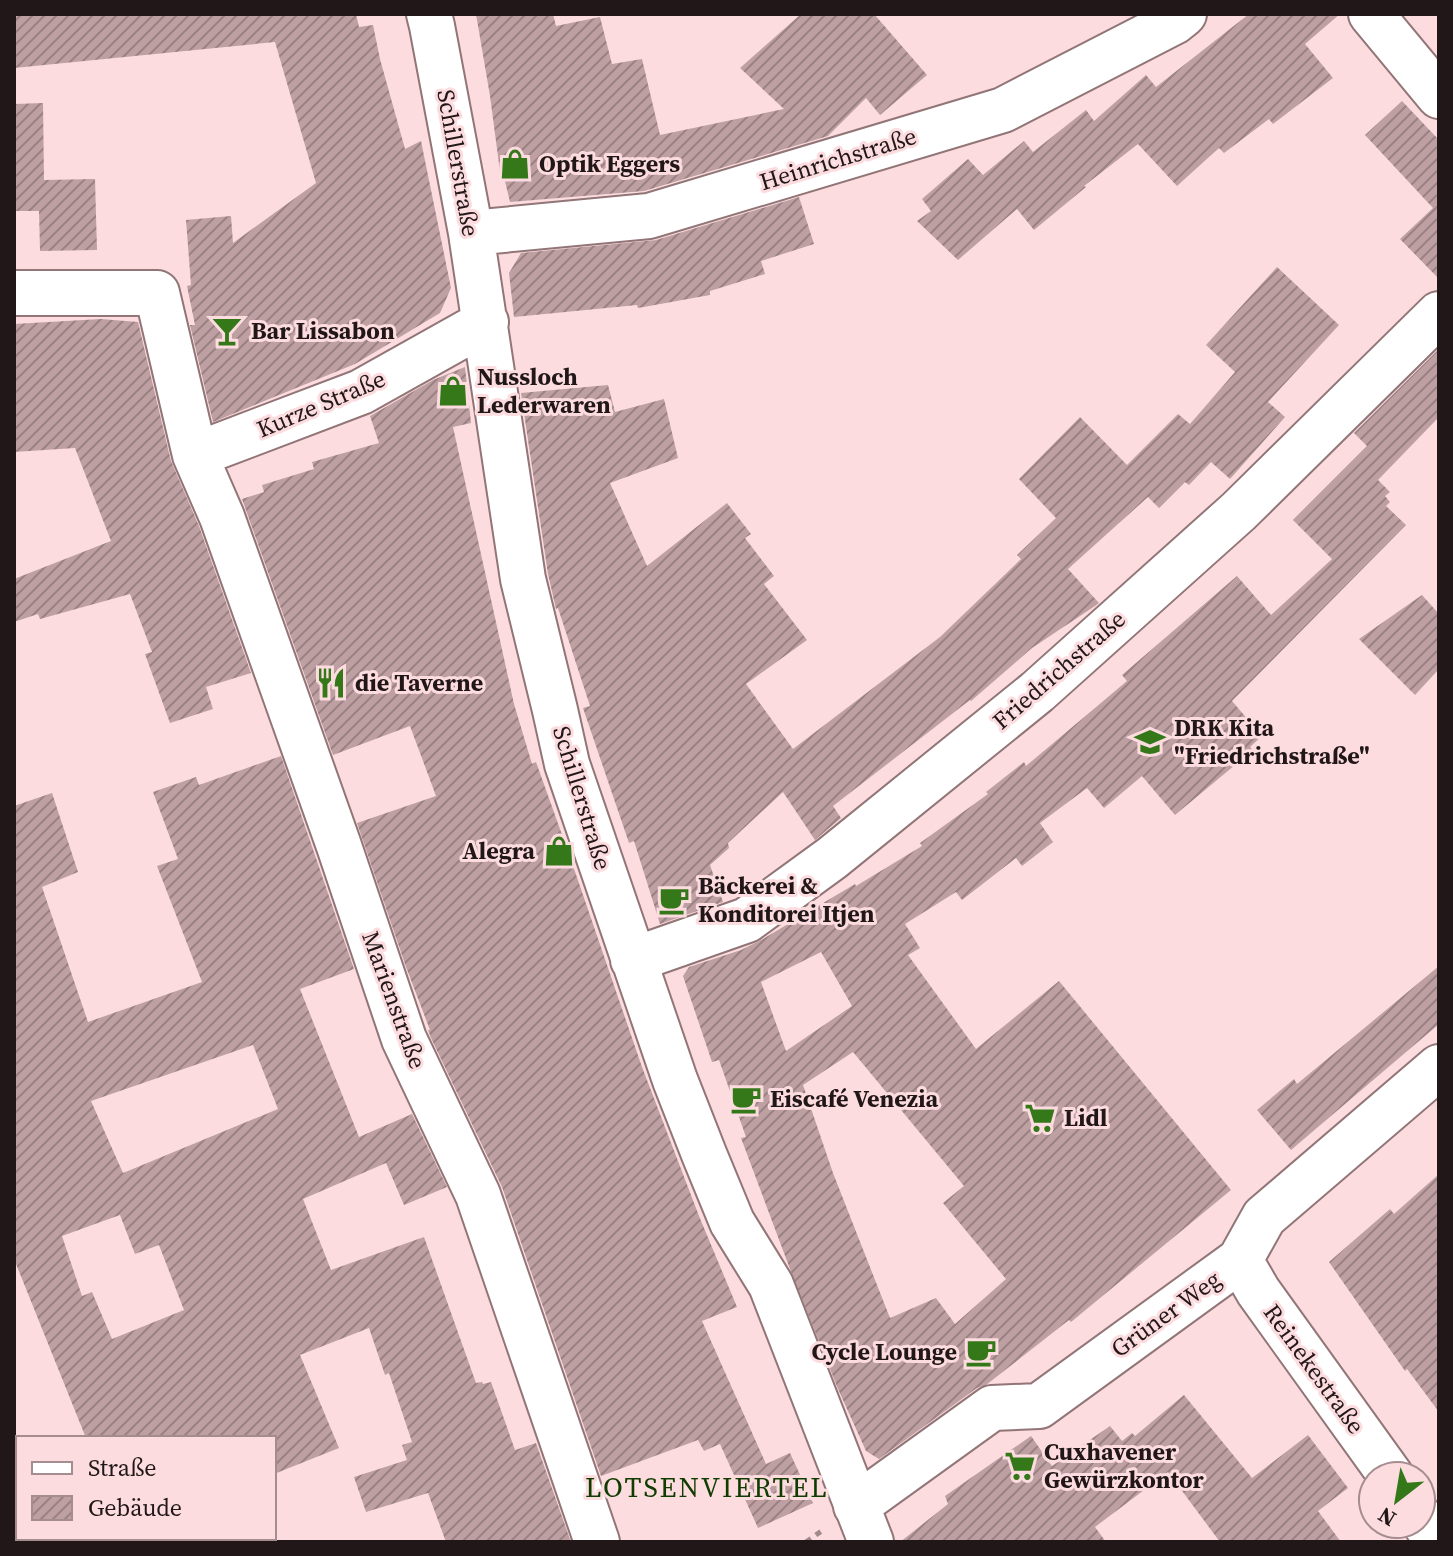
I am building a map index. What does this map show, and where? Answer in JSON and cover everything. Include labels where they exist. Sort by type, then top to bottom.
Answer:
[{"type":"street","name":"Schillerstraße","points":[[429,14],[486,322],[523,579],[567,764],[675,1080],[732,1222],[771,1285],[864,1524]]},
{"type":"street","name":"Heinrichstraße","points":[[471,233],[649,216],[1003,110],[1184,14]]},
{"type":"street","points":[[1371,14],[1439,96]]},
{"type":"street","name":"Marienstraße","points":[[14,293],[157,293],[195,455],[227,532],[404,1039],[478,1195],[597,1542]]},
{"type":"street","name":"Friedrichstraße","points":[[633,960],[747,920],[832,858],[1037,692],[1204,543],[1439,314]]},
{"type":"street","name":"Kurze Straße","points":[[195,455],[361,392],[486,322]]},
{"type":"street","name":"Grüner Weg","points":[[864,1524],[992,1408],[1039,1406],[1240,1260],[1264,1217],[1439,1067]]},
{"type":"street","name":"Reinekestraße","points":[[1240,1260],[1258,1291],[1379,1460]]},
{"type":"building","points":[[14,14],[356,14],[359,27],[373,25],[405,149],[421,141],[451,288],[440,313],[355,364],[213,422],[190,325],[195,325],[187,286],[191,285],[186,220],[231,216],[233,243],[316,183],[275,42],[14,68]]},
{"type":"building","points":[[476,14],[553,14],[556,26],[600,17],[612,64],[642,59],[660,135],[784,109],[740,68],[801,14],[874,14],[927,75],[880,115],[866,98],[828,136],[644,191],[510,202],[503,173],[501,179]]},
{"type":"building","points":[[1249,14],[1340,14],[1305,44],[1333,78],[1273,124],[1269,119],[1224,153],[1219,148],[1177,186],[1138,144],[1034,230],[1017,209],[958,260],[917,221],[931,211],[922,199],[968,159],[983,175],[1024,141],[1033,152],[1086,110],[1094,121],[1146,75],[1156,87]]},
{"type":"building","points":[[1402,101],[1439,140],[1439,279],[1400,239],[1433,208],[1365,135]]},
{"type":"building","points":[[43,103],[44,180],[95,179],[97,250],[40,251],[39,211],[14,211],[14,104]]},
{"type":"building","points":[[799,197],[814,244],[761,261],[765,274],[710,291],[710,295],[638,308],[637,305],[514,317],[509,273],[521,253],[656,240]]},
{"type":"building","points":[[1277,267],[1339,325],[1268,402],[1285,417],[1230,479],[1211,462],[1189,485],[1185,482],[1159,508],[1148,497],[1068,569],[1099,603],[1032,648],[971,701],[833,806],[841,818],[815,840],[783,792],[728,843],[729,848],[710,865],[723,902],[660,924],[634,841],[629,843],[583,708],[590,706],[556,609],[521,393],[608,385],[615,412],[664,399],[678,458],[610,483],[647,566],[727,503],[751,534],[745,538],[774,576],[764,584],[807,640],[746,684],[793,749],[940,637],[1021,559],[1017,555],[1056,518],[1019,479],[1080,417],[1127,465],[1178,414],[1190,424],[1235,372],[1206,345]]},
{"type":"building","points":[[101,319],[138,322],[171,461],[199,526],[251,673],[206,687],[213,709],[170,723],[145,654],[152,652],[130,594],[40,619],[38,614],[14,622],[14,579],[111,541],[75,448],[14,452],[14,324]]},
{"type":"building","points":[[1439,349],[1439,417],[1378,480],[1390,492],[1385,496],[1390,502],[1386,506],[1406,525],[1232,701],[1262,736],[1250,747],[1253,750],[1175,815],[1142,776],[1104,808],[1087,788],[1040,823],[1053,842],[1022,866],[1016,858],[962,900],[956,892],[905,924],[920,948],[908,955],[976,1049],[1059,981],[1231,1190],[1071,1322],[1069,1320],[986,1385],[977,1388],[879,1459],[866,1451],[838,1389],[741,1138],[746,1137],[719,1060],[712,1062],[683,976],[689,967],[761,940],[922,846],[920,843],[988,794],[986,792],[1024,762],[1026,766],[1127,681],[1122,675],[1237,576],[1271,615],[1332,559],[1293,520],[1367,446],[1354,433]],"holes":[[[821,952],[852,1006],[786,1051],[761,982]],[[853,1052],[964,1186],[943,1203],[1006,1279],[955,1324],[936,1298],[890,1318],[833,1173],[803,1085]]]},
{"type":"building","points":[[465,367],[471,423],[453,427],[514,704],[532,764],[536,762],[642,1067],[737,1307],[702,1321],[766,1464],[790,1453],[813,1503],[758,1528],[720,1444],[704,1451],[698,1440],[601,1476],[502,1187],[431,1038],[357,823],[436,796],[410,726],[333,755],[242,499],[264,492],[262,485],[314,469],[312,462],[379,443],[370,416],[433,380]]},
{"type":"building","points":[[1422,595],[1439,614],[1439,669],[1415,695],[1359,639]]},
{"type":"building","points":[[281,756],[354,969],[300,989],[359,1137],[412,1114],[447,1187],[404,1205],[386,1163],[303,1199],[331,1270],[424,1237],[476,1383],[491,1382],[515,1450],[536,1443],[571,1542],[446,1542],[428,1493],[366,1512],[354,1477],[407,1460],[402,1445],[412,1442],[389,1373],[385,1375],[369,1328],[300,1355],[339,1448],[276,1473],[276,1436],[85,1436],[14,1259],[14,806],[52,793],[78,872],[42,887],[88,1022],[202,982],[157,866],[178,859],[153,792],[196,777],[199,785]],"holes":[[[253,1045],[278,1109],[123,1173],[91,1101]],[[120,1215],[135,1254],[159,1245],[184,1310],[112,1339],[92,1292],[82,1296],[62,1236]]]},
{"type":"building","points":[[1439,966],[1439,1024],[1291,1150],[1257,1110],[1294,1079],[1297,1084]]},
{"type":"building","points":[[1439,1174],[1439,1412],[1407,1369],[1405,1371],[1329,1262],[1390,1209],[1394,1214]]},
{"type":"building","points":[[1184,1395],[1252,1478],[1308,1435],[1348,1488],[1318,1511],[1341,1542],[1220,1542],[1168,1472],[1095,1527],[1106,1542],[900,1542],[948,1504],[945,1496],[1031,1436],[1052,1466],[1110,1426],[1122,1441],[1132,1433],[1135,1436]]},
{"type":"place","name":"Optik Eggers","points":[[515,164]]},
{"type":"place","name":"Bar Lissabon","points":[[227,331]]},
{"type":"place","name":"Nussloch Lederwaren","points":[[453,391]]},
{"type":"place","name":"die Taverne","points":[[331,683]]},
{"type":"place","name":"DRK Kita \"Friedrichstraße\"","points":[[1150,742]]},
{"type":"place","name":"Alegra","points":[[559,851]]},
{"type":"place","name":"Bäckerei & Konditorei Itjen","points":[[674,900]]},
{"type":"place","name":"Eiscafé Venezia","points":[[746,1099]]},
{"type":"place","name":"Lidl","points":[[1040,1118]]},
{"type":"place","name":"Cycle Lounge","points":[[981,1352]]},
{"type":"place","name":"Cuxhavener Gewürzkontor","points":[[1020,1466]]},
{"type":"district","name":"LOTSENVIERTEL","points":[[707,1487]]}]
